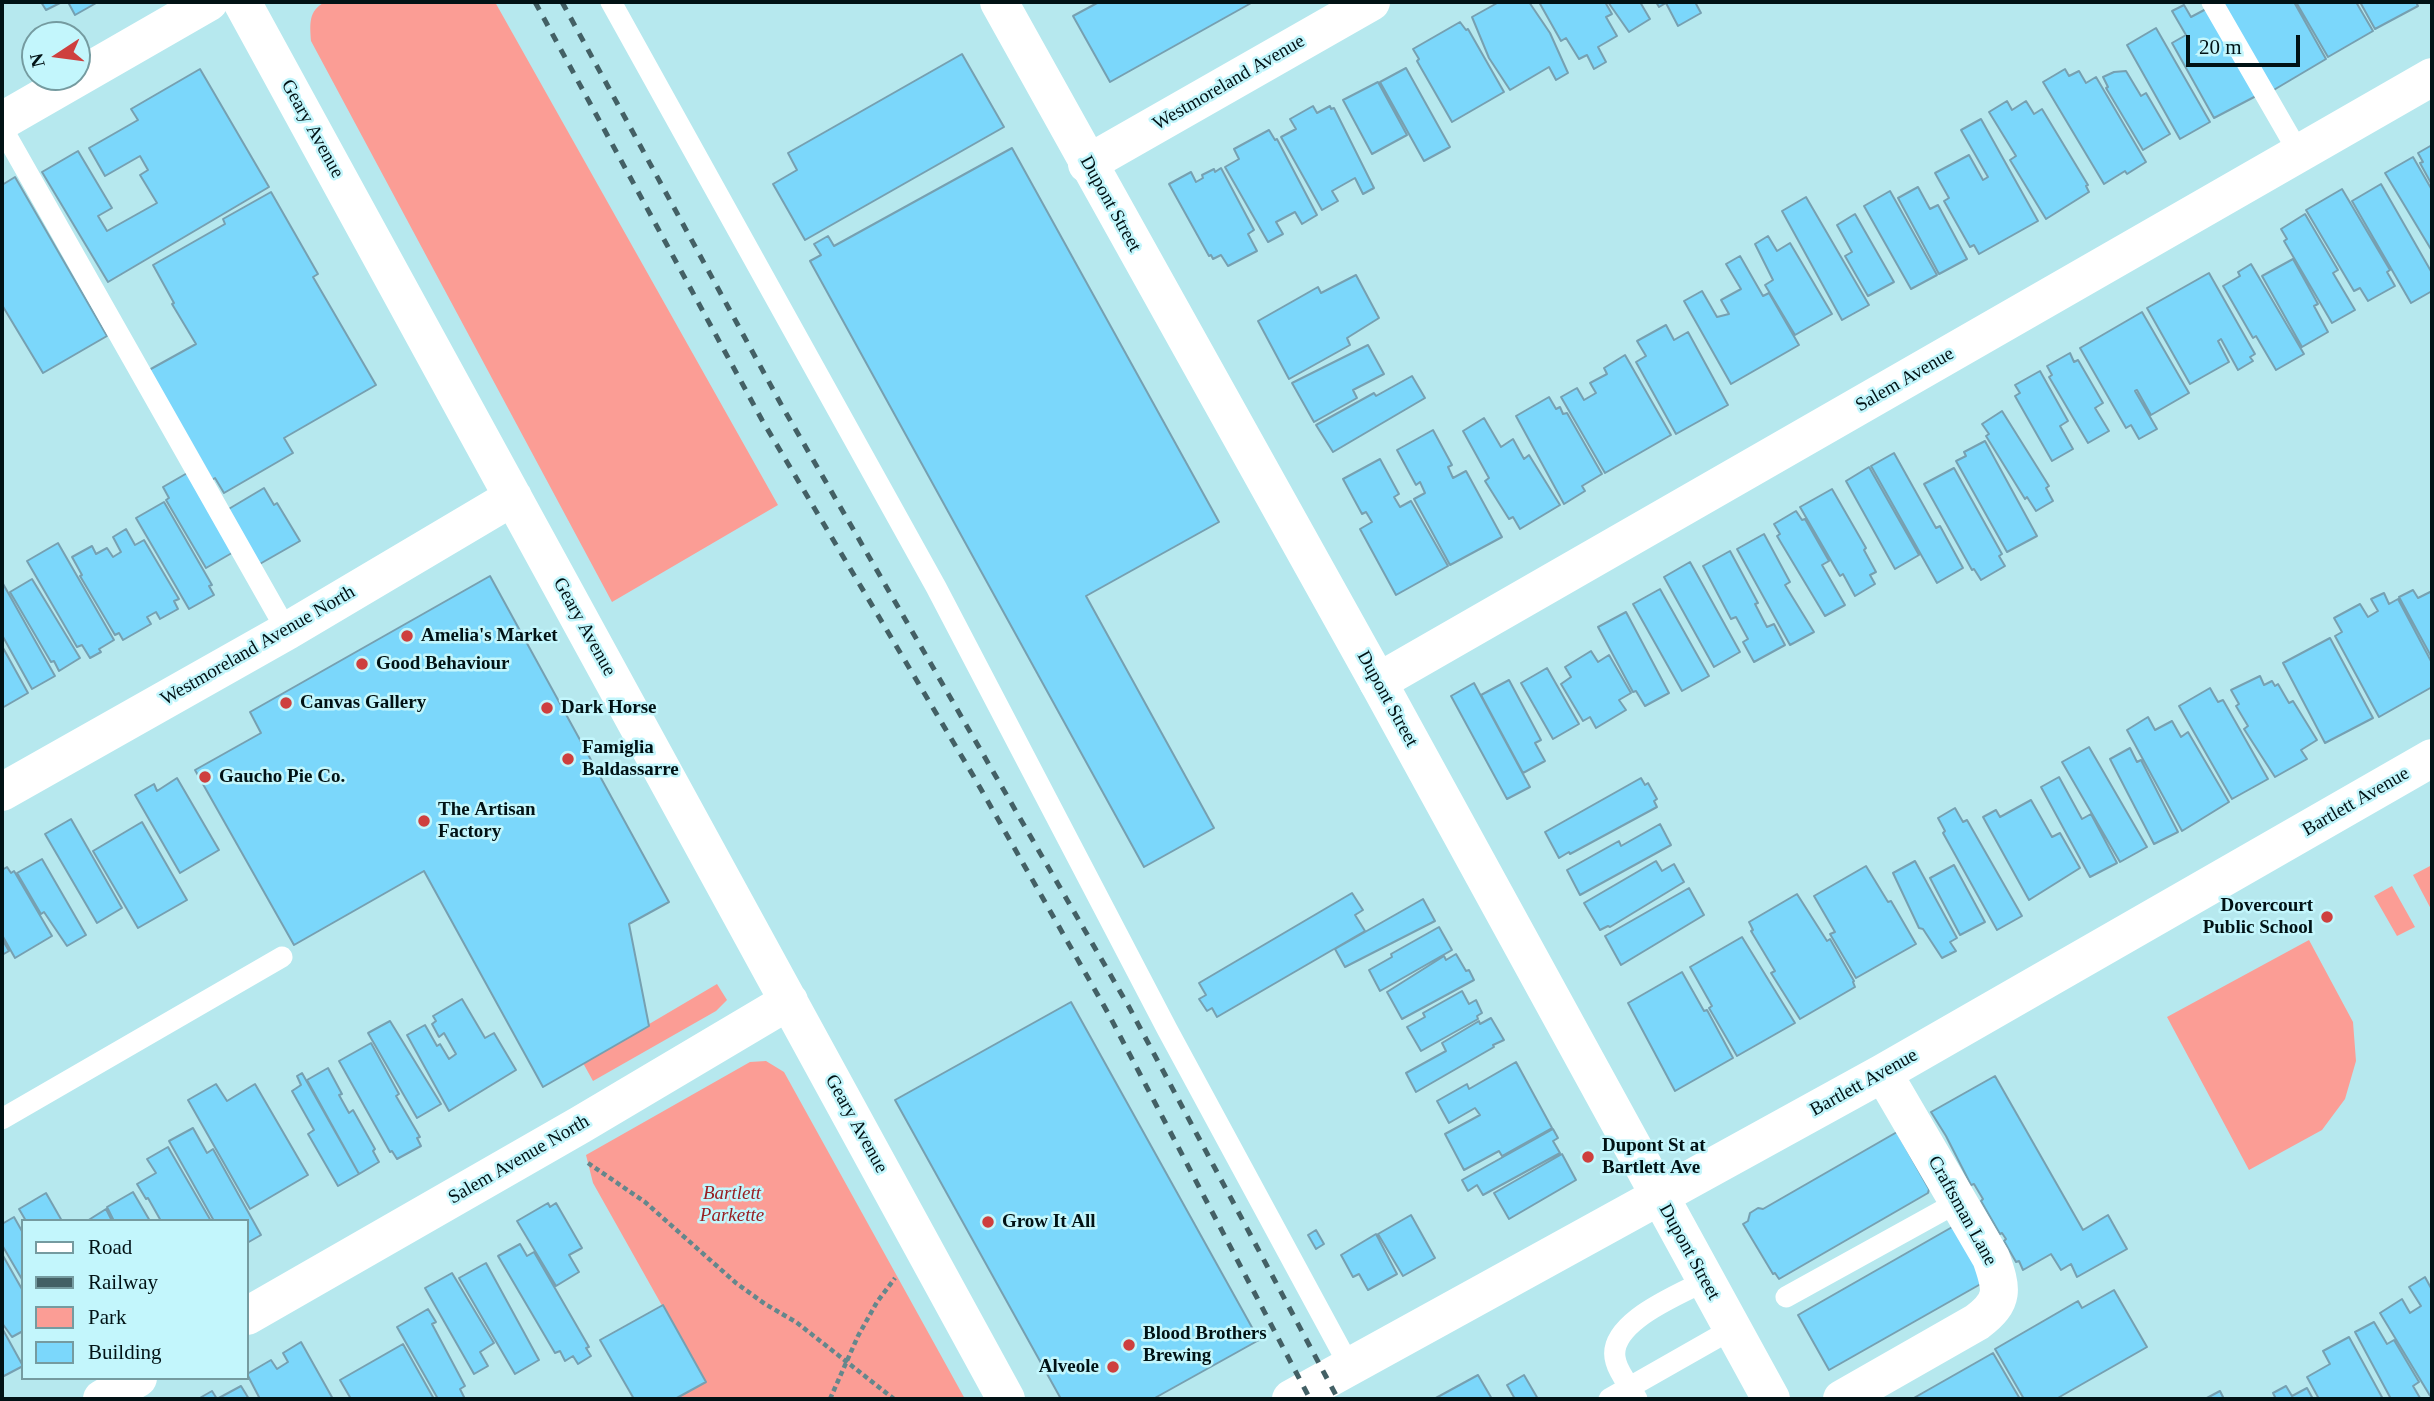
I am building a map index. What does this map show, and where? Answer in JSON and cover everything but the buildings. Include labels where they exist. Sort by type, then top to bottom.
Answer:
[{"type":"street","points":[[2,121],[209,2]]},
{"type":"street","name":"Geary Avenue","points":[[242,2],[1006,1399]]},
{"type":"street","name":"Dupont Street","points":[[999,2],[1378,682],[1771,1399]]},
{"type":"street","name":"Westmoreland Avenue","points":[[1087,164],[1371,2]]},
{"type":"street","name":"Salem Avenue","points":[[1378,682],[2432,77]]},
{"type":"street","name":"Westmoreland Avenue North","points":[[2,792],[287,631],[513,497]]},
{"type":"street","name":"Bartlett Avenue","points":[[1291,1399],[1882,1073],[2432,758]]},
{"type":"street","name":"Salem Avenue North","points":[[248,1315],[580,1125],[789,1001]]},
{"type":"street","name":"Craftsman Lane","points":[[1842,1399],[1977,1322],[2000,1300],[1999,1279],[1992,1258],[1882,1073]]},
{"type":"street","points":[[102,1399],[135,1380]]},
{"type":"lane","points":[[611,2],[936,587],[1167,1029],[1350,1367]]},
{"type":"lane","points":[[2212,2],[2300,153]]},
{"type":"lane","points":[[2,128],[287,631]]},
{"type":"lane","points":[[2,1119],[282,957]]},
{"type":"lane","points":[[1786,1297],[1958,1202]]},
{"type":"lane","points":[[1634,1393],[1616,1363],[1614,1350],[1623,1329],[1660,1304],[1705,1281]]},
{"type":"lane","points":[[1609,1399],[1634,1393],[1732,1329]]},
{"type":"path","points":[[588,1163],[645,1202],[746,1290],[796,1322],[894,1399]]},
{"type":"path","points":[[830,1399],[858,1336],[877,1302],[900,1272]]},
{"type":"green space","points":[[325,2],[495,2],[778,505],[612,602],[311,41],[313,14]]},
{"type":"green space","points":[[2430,866],[2432,869],[2432,911],[2413,875]]},
{"type":"green space","points":[[2392,886],[2415,927],[2397,936],[2374,896]]},
{"type":"green space","points":[[2309,940],[2353,1022],[2356,1061],[2345,1099],[2322,1130],[2249,1170],[2167,1017]]},
{"type":"green space","points":[[717,984],[727,1000],[716,1011],[593,1081],[583,1063]]},
{"type":"green space","name":"Bartlett Parkette","points":[[766,1061],[784,1072],[965,1399],[675,1399],[705,1382],[593,1183],[586,1155],[750,1062]]},
{"type":"railway","points":[[535,2],[762,420],[974,777],[1108,1013],[1310,1399]]},
{"type":"railway","points":[[562,2],[782,406],[1129,1007],[1338,1399]]},
{"type":"place","name":"Amelia's Market","points":[[407,636]]},
{"type":"place","name":"Good Behaviour","points":[[362,664]]},
{"type":"place","name":"Canvas Gallery","points":[[286,703]]},
{"type":"place","name":"Dark Horse","points":[[547,708]]},
{"type":"place","name":"Famiglia Baldassarre","points":[[568,759]]},
{"type":"place","name":"Gaucho Pie Co.","points":[[205,777]]},
{"type":"place","name":"The Artisan Factory","points":[[424,821]]},
{"type":"place","name":"Dovercourt Public School","points":[[2327,917]]},
{"type":"place","name":"Dupont St at Bartlett Ave","points":[[1588,1157]]},
{"type":"place","name":"Grow It All","points":[[988,1222]]},
{"type":"place","name":"Blood Brothers Brewing","points":[[1129,1345]]},
{"type":"place","name":"Alveole","points":[[1113,1367]]}]
